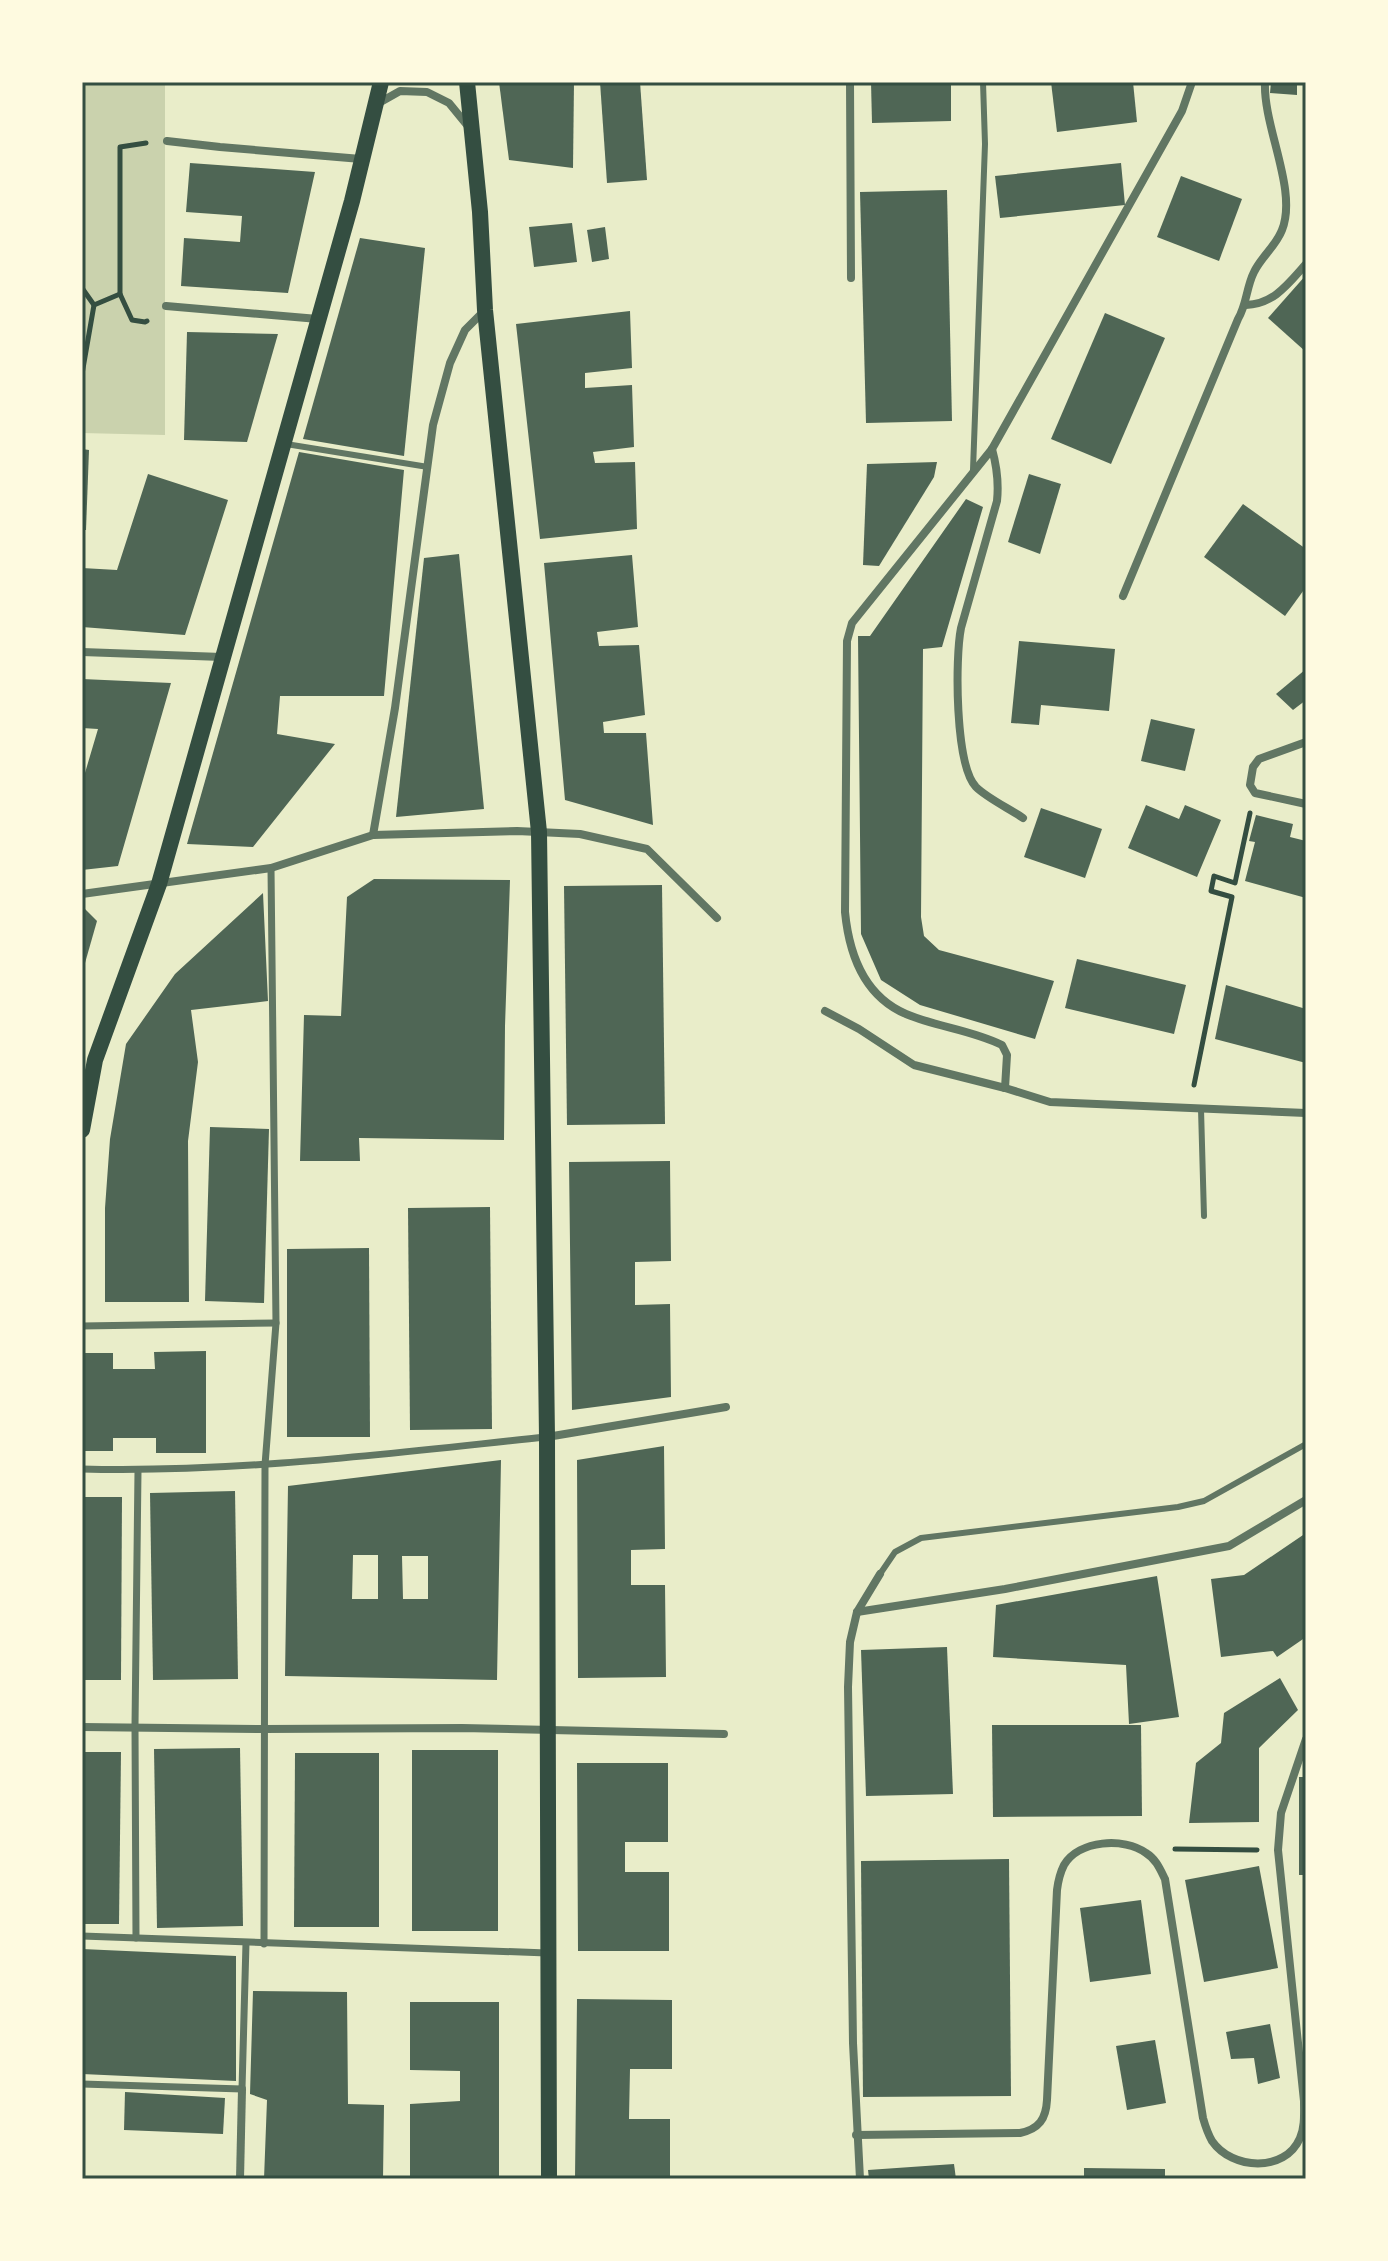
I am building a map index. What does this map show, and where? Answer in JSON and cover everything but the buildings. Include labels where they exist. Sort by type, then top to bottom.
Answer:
[{"type":"main road","points":[[82,1130],[95,1060],[159,884],[352,201],[381,82]]},
{"type":"main road","points":[[467,82],[485,310],[539,832],[547,1437],[549,2179]]},
{"type":"street","points":[[850,82],[851,278]]},
{"type":"street","points":[[1005,1088],[1007,1055],[1002,1045],[906,1014],[890,1005],[876,992],[854,958],[845,912],[847,641],[852,623],[992,449],[1182,111],[1192,82]]},
{"type":"street","points":[[1123,596],[1225,348],[1246,305],[1252,277],[1283,229],[1286,215],[1284,187],[1264,103],[1265,82]]},
{"type":"street","points":[[374,106],[400,91],[427,92],[449,103],[473,132]]},
{"type":"street","points":[[167,141],[361,159]]},
{"type":"street","points":[[1246,305],[1268,301],[1306,264]]},
{"type":"street","points":[[166,306],[318,319]]},
{"type":"street","points":[[373,835],[395,708],[433,425],[450,363],[465,330],[485,310]]},
{"type":"street","points":[[992,449],[998,469],[997,501],[957,649],[961,735],[965,762],[976,787],[1023,818]]},
{"type":"street","points":[[82,652],[222,657]]},
{"type":"street","points":[[1306,742],[1259,759],[1253,767],[1250,785],[1255,793],[1306,804]]},
{"type":"street","points":[[82,894],[271,868],[373,835],[539,832],[580,834],[647,849],[717,918]]},
{"type":"street","points":[[264,1944],[265,1465],[276,1323],[271,868]]},
{"type":"street","points":[[825,1011],[914,1065],[1050,1102],[1306,1113]]},
{"type":"street","points":[[82,1326],[276,1323]]},
{"type":"street","points":[[82,1469],[138,1471],[265,1465],[547,1437],[726,1407]]},
{"type":"street","points":[[136,1938],[138,1471]]},
{"type":"street","points":[[857,1612],[1005,1589],[1229,1546],[1306,1500]]},
{"type":"street","points":[[860,2179],[853,2043],[848,1687],[850,1642],[857,1612],[880,1574]]},
{"type":"street","points":[[82,1727],[462,1728],[724,1734]]},
{"type":"street","points":[[856,2135],[1020,2133],[1039,2126],[1047,2109],[1057,1890],[1064,1864],[1087,1847],[1126,1845],[1145,1851],[1159,1868],[1168,1889],[1206,2128],[1212,2141],[1233,2158],[1248,2162],[1264,2164],[1289,2155],[1300,2138],[1304,2101],[1278,1850],[1281,1813],[1306,1739]]},
{"type":"street","points":[[82,1936],[550,1953]]},
{"type":"street","points":[[240,2179],[246,1943]]},
{"type":"street","points":[[82,2084],[242,2089]]},
{"type":"lane","points":[[973,474],[985,144],[983,82]]},
{"type":"lane","points":[[284,443],[428,467]]},
{"type":"lane","points":[[1201,1109],[1204,1216]]},
{"type":"lane","points":[[880,1574],[895,1552],[921,1538],[1178,1507],[1204,1501],[1306,1444]]},
{"type":"path","points":[[166,306],[145,322],[132,320],[120,294],[120,147],[167,141]]},
{"type":"path","points":[[82,288],[94,305],[82,374]]},
{"type":"path","points":[[94,305],[120,294]]},
{"type":"path","points":[[1189,1108],[1232,897],[1211,891],[1214,876],[1235,883],[1255,793]]},
{"type":"path","points":[[1145,1851],[1278,1850]]},
{"type":"green space","points":[[82,82],[165,82],[165,435],[82,433]]}]
